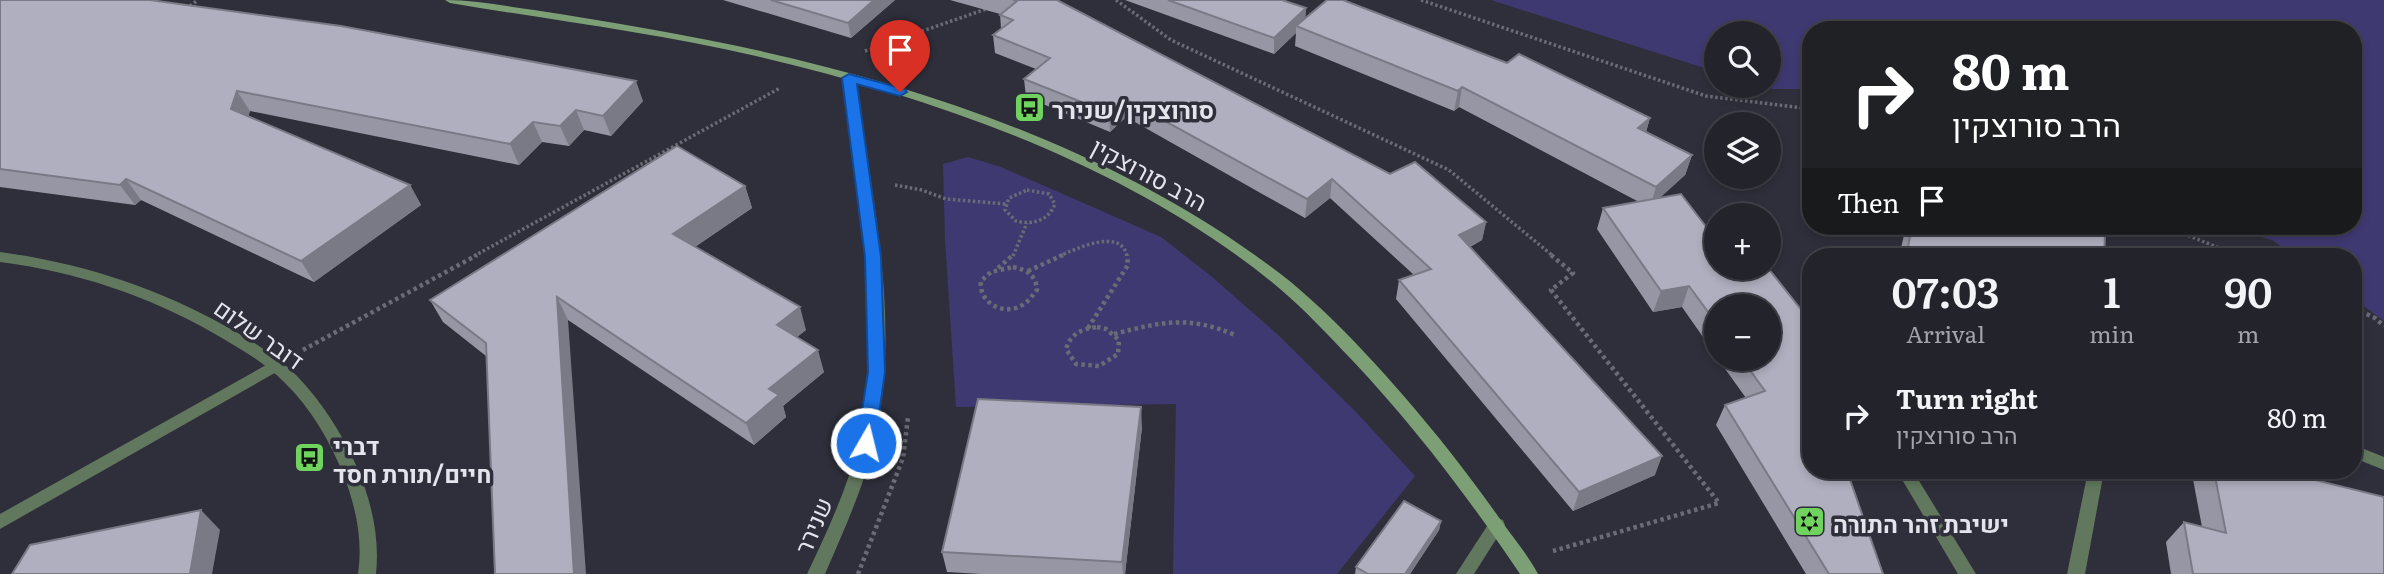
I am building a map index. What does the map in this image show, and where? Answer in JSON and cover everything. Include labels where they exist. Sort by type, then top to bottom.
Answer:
[{"type":"street","name":"הרב סורוצקין","points":[[450,0],[683,38],[757,53],[849,78],[925,99],[1026,135],[1136,188],[1198,224],[1278,279],[1335,333],[1385,385],[1451,461],[1529,574]]},
{"type":"street","name":"שנירר","points":[[816,574],[844,510],[866,443],[877,372],[873,257],[849,78]]},
{"type":"street","name":"דובר שלום","points":[[0,257],[56,265],[105,277],[157,296],[231,336],[275,366],[297,385],[332,430],[367,516],[367,574]]},
{"type":"street","points":[[0,522],[275,366]]},
{"type":"street","points":[[2362,454],[2384,464]]},
{"type":"street","points":[[1910,479],[1967,574]]},
{"type":"street","points":[[2076,574],[2094,479]]},
{"type":"street","points":[[1465,574],[1497,525]]},
{"type":"path","points":[[176,16],[198,0]]},
{"type":"path","points":[[1116,0],[1171,40],[1449,170],[1573,273],[1551,290],[1718,503],[1520,561]]},
{"type":"path","points":[[1421,0],[1706,96],[1802,108]]},
{"type":"path","points":[[275,366],[815,69],[999,5]]},
{"type":"path","points":[[863,185],[900,186],[946,199],[1006,204]]},
{"type":"path","points":[[1027,190],[1049,194],[1055,204],[1050,215],[1027,223],[1012,219],[1005,210],[1006,204],[1009,198],[1027,190]]},
{"type":"path","points":[[993,271],[1013,267],[1028,271],[1037,283],[1033,297],[1014,308],[1003,309],[993,307],[979,297],[981,283],[993,271],[1012,258],[1027,223]]},
{"type":"path","points":[[2187,235],[2219,248]]},
{"type":"path","points":[[1028,271],[1097,241],[1115,241],[1125,249],[1128,265],[1088,328]]},
{"type":"path","points":[[2362,312],[2384,326]]},
{"type":"path","points":[[1114,334],[1187,319],[1211,324],[1235,335]]},
{"type":"path","points":[[1088,328],[1106,329],[1114,334],[1121,347],[1113,360],[1103,366],[1084,367],[1070,359],[1066,349],[1071,336],[1088,328]]},
{"type":"shaded area","points":[[1491,0],[2384,0],[2384,321],[2362,305],[2362,248],[2283,248],[2272,240],[2254,235],[2362,235],[2362,21],[1802,21],[1802,89],[1781,89],[1781,21],[1704,21],[1704,68]]},
{"type":"shaded area","points":[[968,157],[1001,167],[1161,237],[1211,276],[1277,334],[1356,412],[1415,476],[1337,574],[1173,574],[1176,404],[956,407],[943,164]]},
{"type":"building","points":[[0,0],[150,0],[341,26],[636,81],[603,116],[576,110],[560,126],[533,122],[510,144],[237,91],[231,109],[410,185],[301,261],[126,179],[120,185],[0,169]]},
{"type":"building","points":[[771,0],[874,0],[848,23]]},
{"type":"building","points":[[1013,0],[1057,0],[1390,174],[1415,162],[1486,222],[1459,235],[1662,456],[1579,492],[1399,280],[1431,269],[1332,179],[1307,199],[1125,99],[1109,113],[1024,79],[1050,58],[993,35],[1013,20],[1000,15],[1017,1]]},
{"type":"building","points":[[1168,0],[1282,0],[1306,8],[1274,38]]},
{"type":"building","points":[[1327,0],[1343,0],[1507,63],[1519,54],[1650,118],[1638,128],[1692,155],[1656,187],[1462,87],[1458,91],[1296,26]]},
{"type":"building","points":[[677,146],[745,186],[673,234],[800,307],[777,325],[818,350],[769,389],[779,395],[746,423],[557,297],[574,574],[495,574],[486,343],[430,300]]},
{"type":"building","points":[[1681,194],[1704,224],[1704,280],[1778,280],[1802,311],[1802,479],[1850,479],[1883,574],[1829,574],[1725,405],[1765,391],[1751,371],[1781,371],[1781,294],[1704,294],[1704,306],[1689,286],[1661,291],[1603,208]]},
{"type":"building","points":[[1910,235],[2105,236],[2104,248],[1908,248]]},
{"type":"building","points":[[978,399],[1141,407],[1122,562],[942,552]]},
{"type":"building","points":[[2216,479],[2311,479],[2384,497],[2384,574],[2193,574],[2184,522],[2226,533]]},
{"type":"building","points":[[1404,501],[1441,521],[1405,574],[1368,574],[1356,567]]},
{"type":"building","points":[[201,510],[190,574],[12,574],[30,545]]},
{"type":"place","name":"סורוצקין/שנירר","points":[[1029,108]]},
{"type":"place","name":"דברי חיים/תורת חסד","points":[[310,458]]},
{"type":"place","name":"ישיבת זהר התורה","points":[[1810,522]]},
{"type":"route","points":[[866,443],[877,372],[873,257],[849,78],[900,92]]}]
